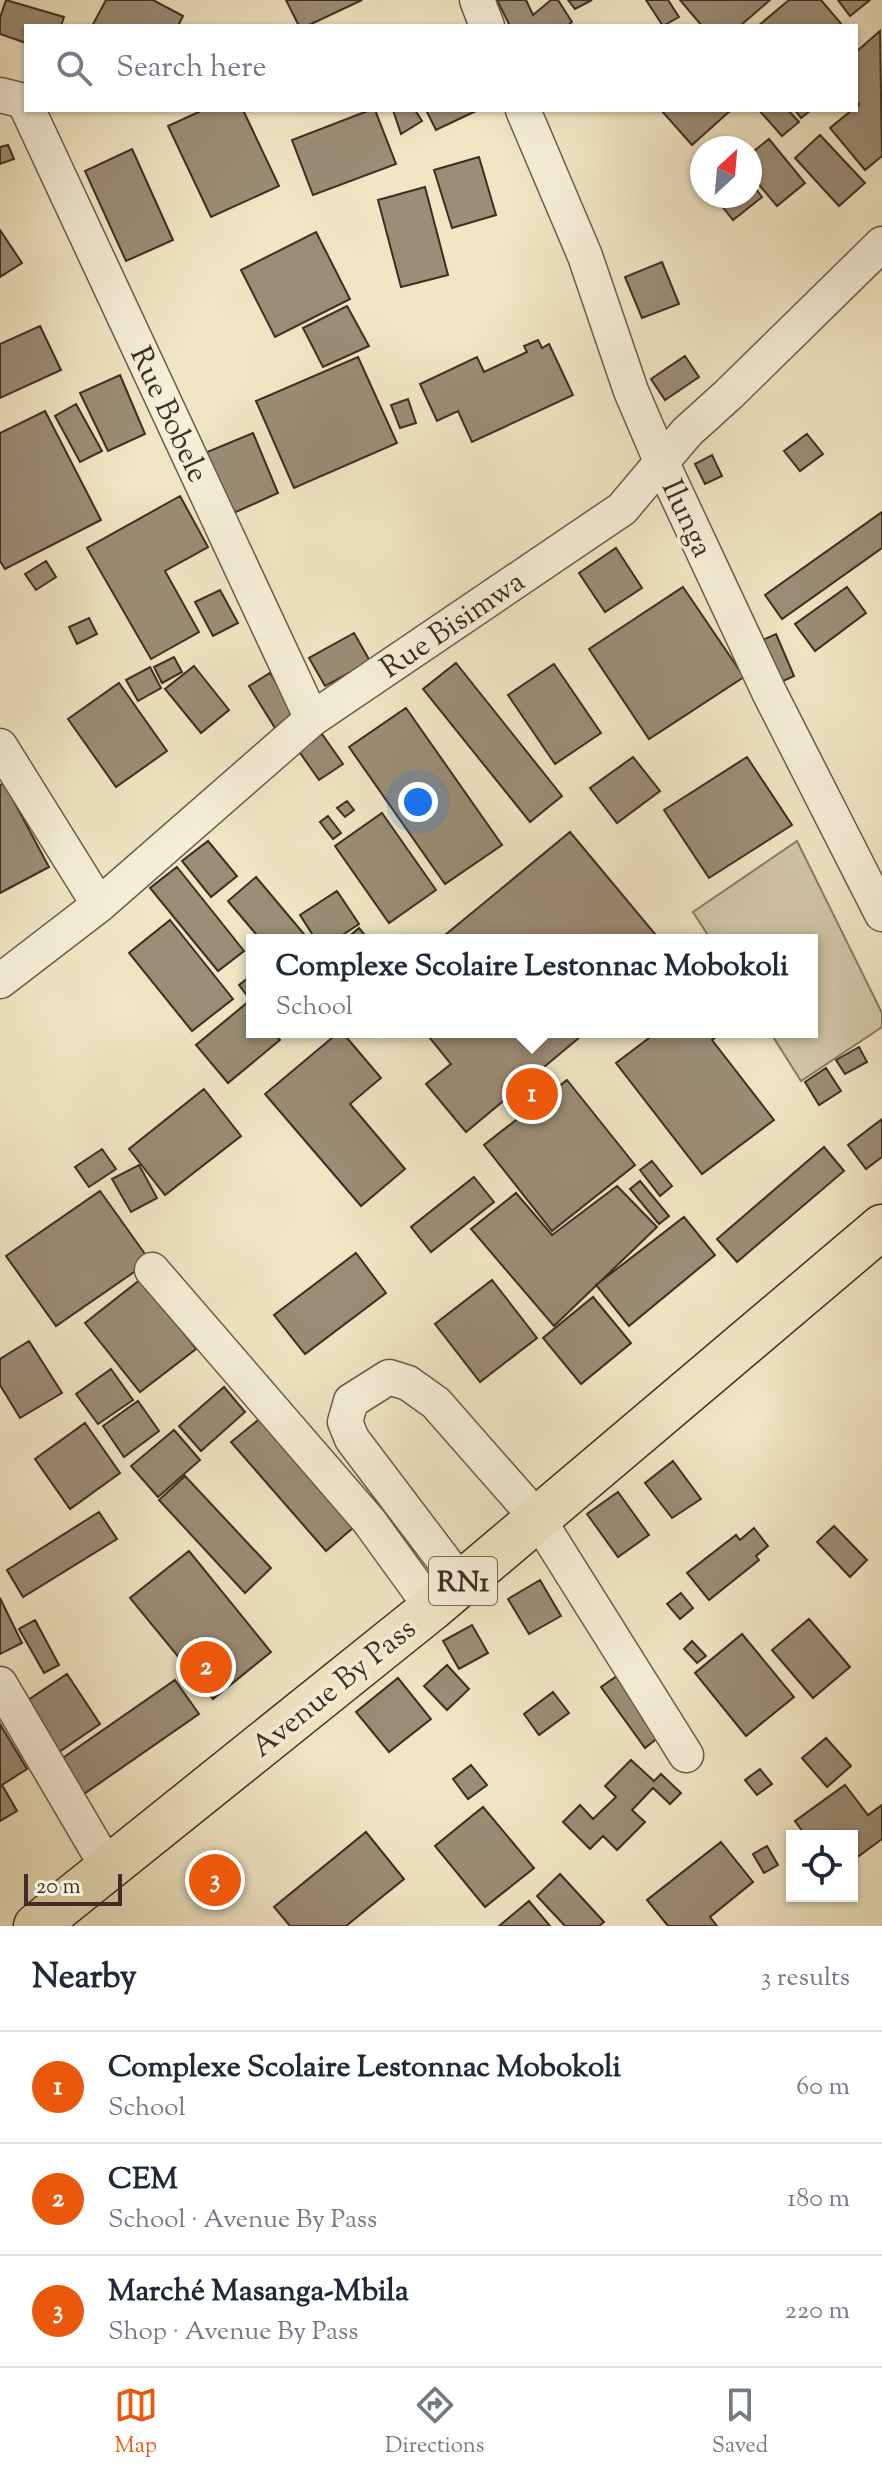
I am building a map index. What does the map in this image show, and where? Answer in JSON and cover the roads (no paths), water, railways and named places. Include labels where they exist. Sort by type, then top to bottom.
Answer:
[{"type":"highway","name":"Avenue By Pass","points":[[36,1926],[538,1519],[882,1227]]},
{"type":"street","points":[[477,0],[486,24]]},
{"type":"street","name":"Rue Bobele","points":[[0,95],[24,101]]},
{"type":"street","name":"Rue Bobele","points":[[29,112],[312,719]]},
{"type":"street","name":"Ilunga","points":[[524,112],[585,256],[631,391],[661,461],[769,692],[882,914]]},
{"type":"street","name":"Rue Bisimwa","points":[[0,981],[99,905],[312,719],[622,509],[687,432],[882,244]]},
{"type":"street","points":[[0,746],[99,905]]},
{"type":"street","points":[[152,1270],[369,1521],[446,1595]]},
{"type":"street","points":[[446,1595],[352,1439],[345,1422],[351,1401],[389,1377],[408,1383],[436,1403],[538,1519],[686,1755]]},
{"type":"street","points":[[0,1684],[108,1868]]},
{"type":"place","name":"Complexe Scolaire Lestonnac Mobokoli","points":[[532,1094]]},
{"type":"place","name":"CEM","points":[[206,1667]]},
{"type":"place","name":"Marché Masanga-Mbila","points":[[215,1880]]}]
